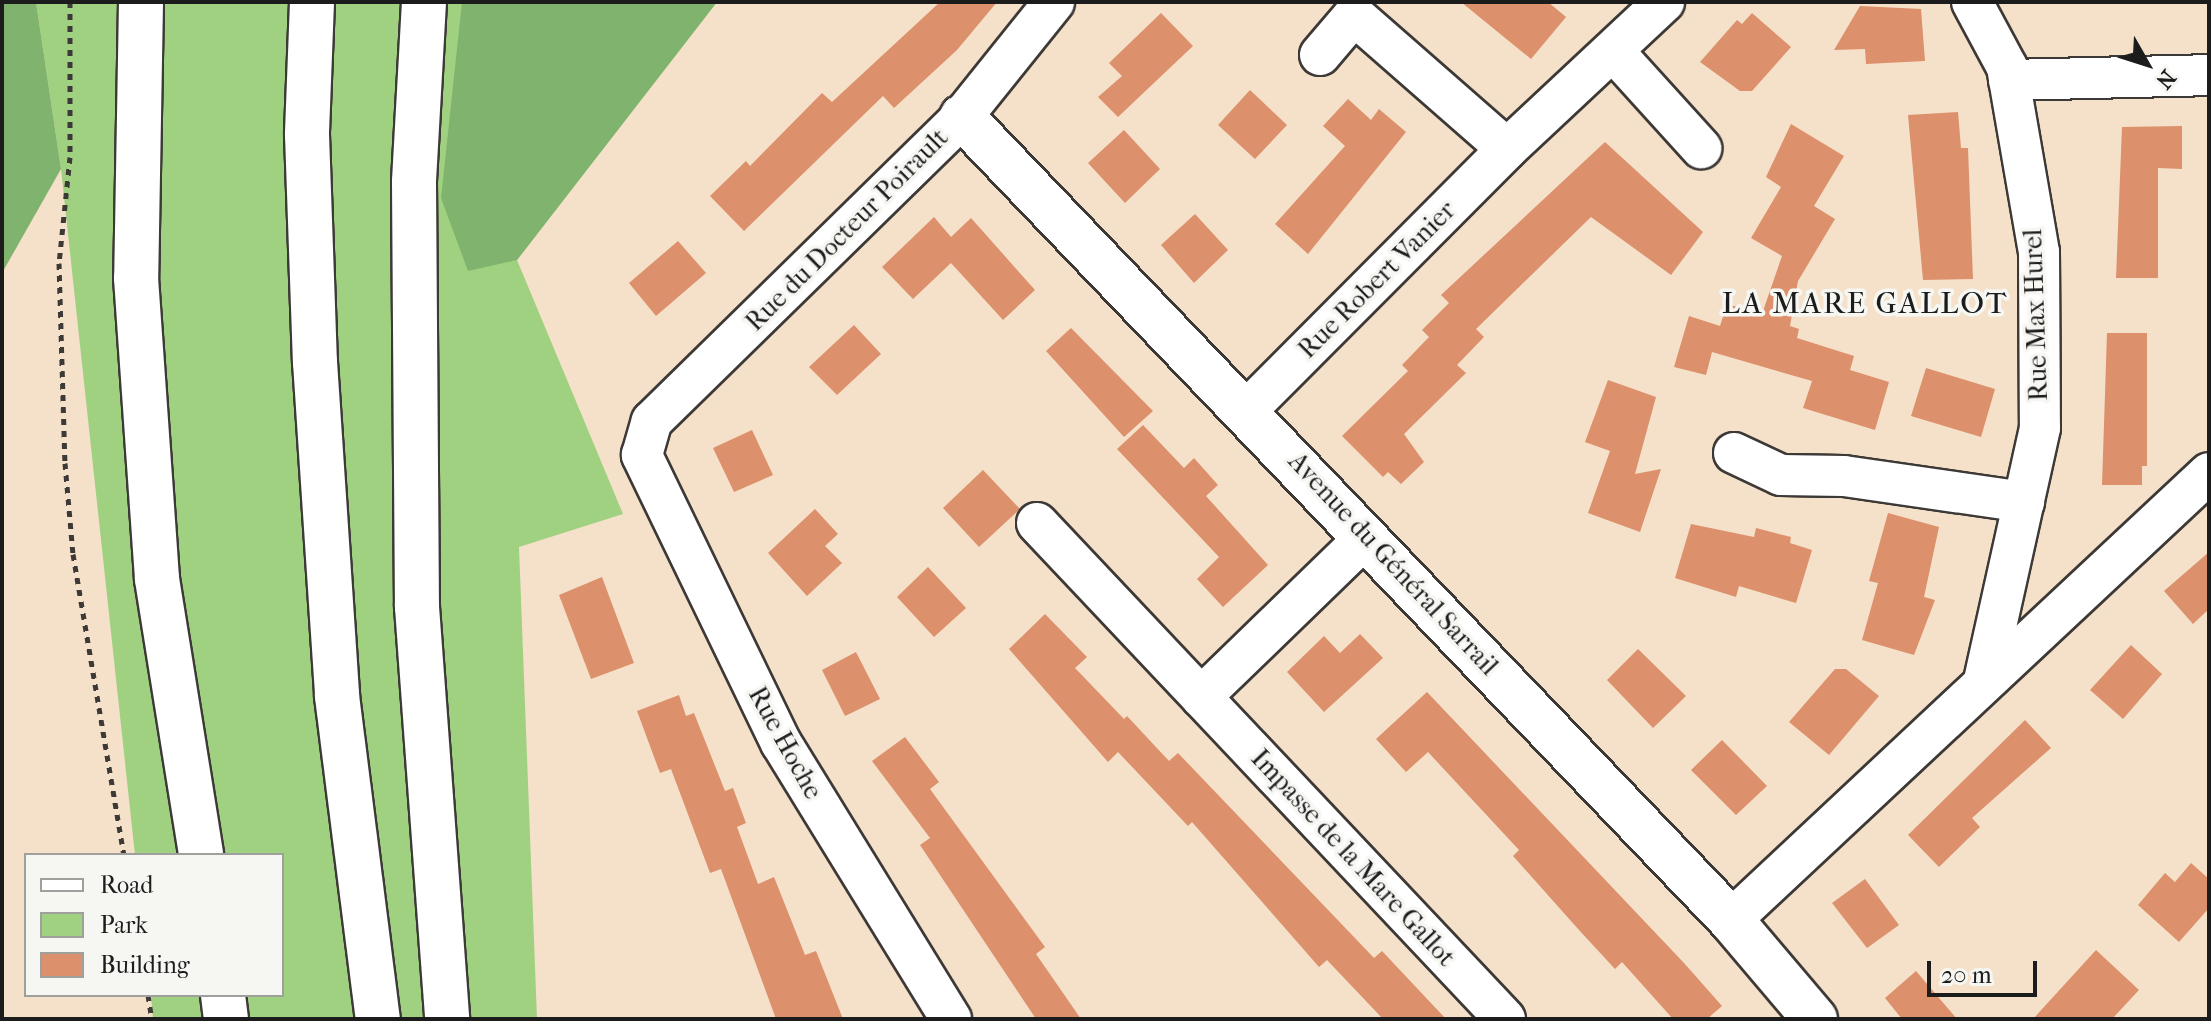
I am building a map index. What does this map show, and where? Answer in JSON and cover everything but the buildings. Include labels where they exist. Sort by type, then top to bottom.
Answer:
[{"type":"main road","points":[[141,2],[136,278],[157,579],[201,853]]},
{"type":"main road","points":[[293,2],[289,102],[297,387],[315,672],[358,1019]]},
{"type":"main road","points":[[312,2],[307,135],[316,378],[337,696],[378,1019]]},
{"type":"main road","points":[[424,2],[414,182],[417,607],[447,1019]]},
{"type":"main road","name":"Avenue du Général Sarrail","points":[[962,117],[1247,410],[1731,920],[1815,1019]]},
{"type":"main road","points":[[223,997],[226,1019]]},
{"type":"street","name":"Rue du Docteur Poirault","points":[[642,455],[652,421],[962,117],[1054,2]]},
{"type":"street","name":"Rue Robert Vanier","points":[[1247,410],[1507,149],[1664,2]]},
{"type":"street","name":"Rue Max Hurel","points":[[1972,2],[2009,80],[2039,252],[2040,428],[1984,680]]},
{"type":"street","points":[[1320,55],[1354,15],[1507,149]]},
{"type":"street","points":[[1614,52],[1701,148]]},
{"type":"street","points":[[2009,80],[2209,75]]},
{"type":"street","points":[[1734,453],[1781,475],[1844,476],[2024,502]]},
{"type":"street","name":"Rue Hoche","points":[[642,455],[781,743],[951,1019]]},
{"type":"street","points":[[1731,920],[1984,680],[2209,473]]},
{"type":"street","name":"Impasse de la Mare Gallot","points":[[1037,523],[1505,1019]]},
{"type":"street","points":[[1201,697],[1366,537]]},
{"type":"path","points":[[70,2],[70,157],[59,263],[65,463],[73,554],[124,853]]},
{"type":"path","points":[[148,997],[152,1019]]},
{"type":"green space","points":[[2,2],[36,2],[61,169],[2,273]]},
{"type":"green space","points":[[36,2],[717,2],[517,260],[623,514],[519,547],[537,1019],[153,1019],[151,997],[284,997],[284,853],[135,853],[61,169]]},
{"type":"green space","points":[[462,2],[717,2],[517,260],[468,271],[441,198]]},
{"type":"district","name":"LA MARE GALLOT","points":[[1865,304]]}]
